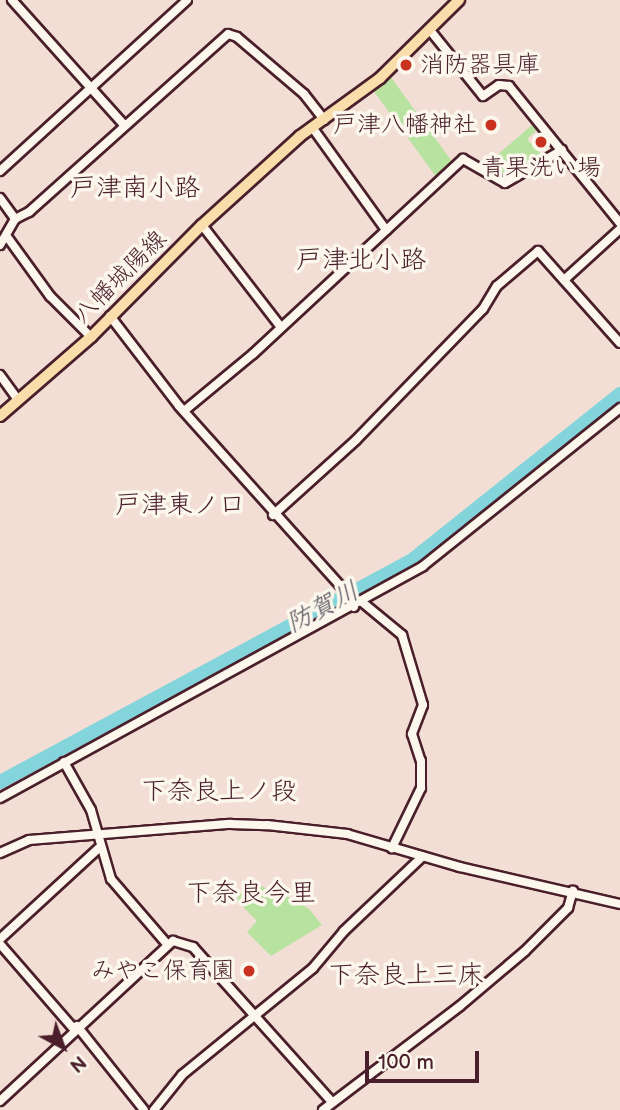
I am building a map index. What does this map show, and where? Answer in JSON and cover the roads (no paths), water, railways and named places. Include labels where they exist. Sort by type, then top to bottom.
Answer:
[{"type":"main road","name":"八幡城陽線","points":[[0,416],[91,337],[202,225],[312,127],[380,78],[458,0]]},
{"type":"street","points":[[12,0],[125,126]]},
{"type":"street","points":[[0,171],[187,0]]},
{"type":"street","points":[[429,29],[483,96],[499,85],[509,86],[620,223]]},
{"type":"street","points":[[0,245],[8,238],[15,219],[29,212],[215,48],[216,40],[233,33],[304,94],[324,120]]},
{"type":"street","points":[[312,127],[386,230]]},
{"type":"street","points":[[184,411],[463,159],[505,183],[562,150]]},
{"type":"street","points":[[0,198],[15,219]]},
{"type":"street","points":[[202,225],[279,327]]},
{"type":"street","points":[[564,280],[620,229]]},
{"type":"street","points":[[8,238],[51,296],[91,337]]},
{"type":"street","points":[[273,515],[356,440],[483,309],[497,286],[538,251],[620,343]]},
{"type":"street","points":[[110,316],[184,411],[273,515],[356,604],[402,635],[423,705],[412,734],[421,761],[421,788],[392,848]]},
{"type":"street","points":[[0,376],[18,400]]},
{"type":"street","points":[[0,798],[424,566],[620,408]]},
{"type":"street","points":[[65,762],[91,810],[95,836],[110,879],[167,944]]},
{"type":"street","points":[[0,853],[29,840],[230,824],[267,825],[347,834],[422,857],[620,904]]},
{"type":"street","points":[[99,848],[0,941],[144,1110]]},
{"type":"street","points":[[154,1110],[182,1074],[252,1013],[313,968],[344,931],[422,857]]},
{"type":"street","points":[[323,1110],[460,1006],[525,951],[569,908],[573,891]]},
{"type":"street","points":[[0,1101],[167,944],[179,941],[193,947],[332,1102]]},
{"type":"waterway","name":"防賀川","points":[[0,782],[411,561],[620,394]]},
{"type":"place","name":"消防器具庫","points":[[406,65]]},
{"type":"place","name":"戸津八幡神社","points":[[491,125]]},
{"type":"place","name":"青果洗い場","points":[[541,142]]},
{"type":"place","name":"みやこ保育園","points":[[249,971]]},
{"type":"district","name":"戸津南小路","points":[[135,189]]},
{"type":"district","name":"戸津北小路","points":[[361,261]]},
{"type":"district","name":"戸津東ノ口","points":[[180,506]]},
{"type":"district","name":"下奈良上ノ段","points":[[219,792]]},
{"type":"district","name":"下奈良今里","points":[[251,894]]},
{"type":"district","name":"下奈良上三床","points":[[406,976]]}]
